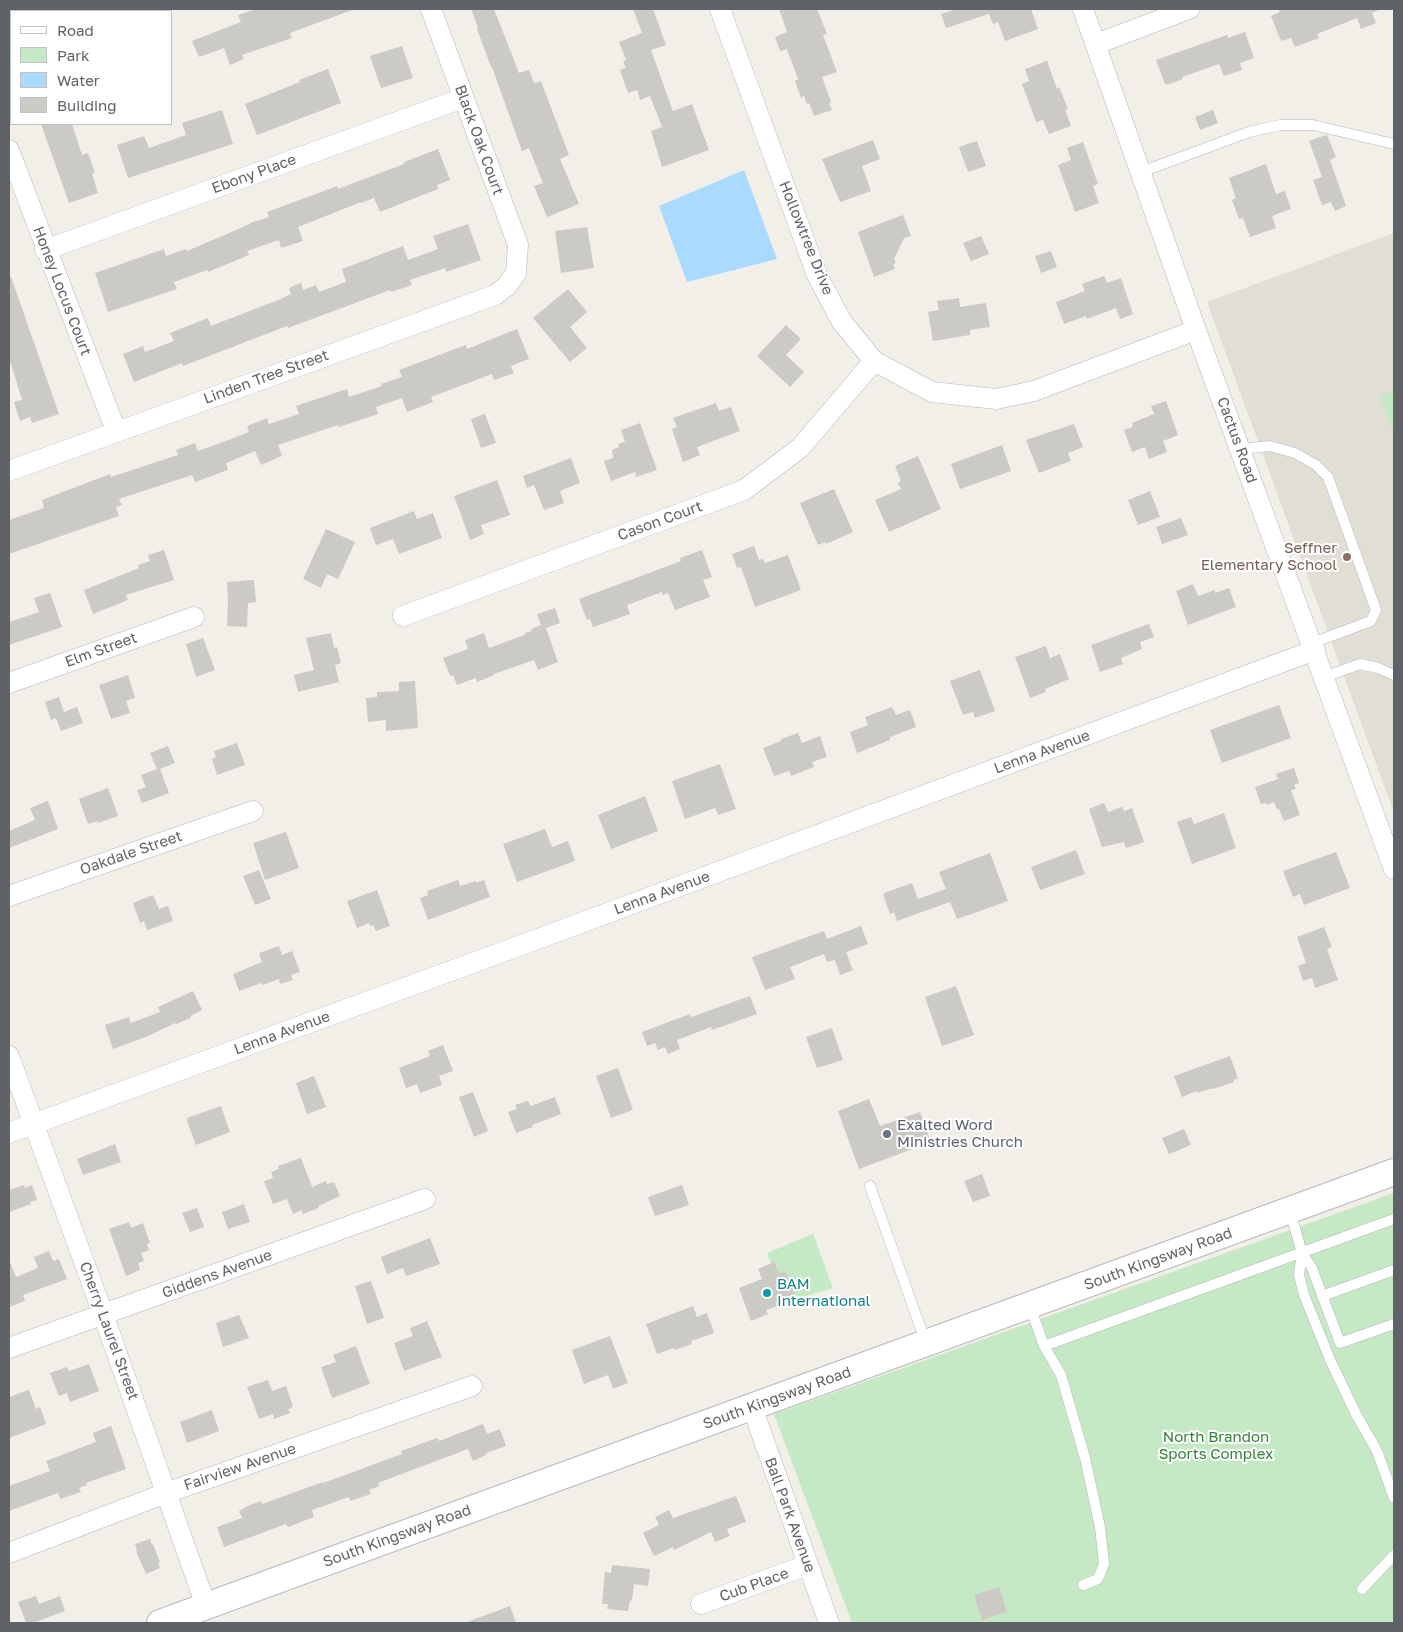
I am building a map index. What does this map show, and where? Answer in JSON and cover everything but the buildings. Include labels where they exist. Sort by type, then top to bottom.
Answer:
[{"type":"street","name":"Black Oak Court","points":[[431,9],[518,245],[516,274]]},
{"type":"street","name":"Hollowtree Drive","points":[[720,9],[817,275],[842,322],[874,360],[932,392],[996,399],[1034,391],[1196,330]]},
{"type":"street","name":"Cactus Road","points":[[1083,9],[1196,330],[1394,869]]},
{"type":"street","points":[[1096,44],[1189,9]]},
{"type":"street","name":"Ebony Place","points":[[46,250],[463,98]]},
{"type":"street","name":"Honey Locus Court","points":[[9,150],[116,431]]},
{"type":"street","name":"Linden Tree Street","points":[[9,471],[494,295],[507,286],[516,274]]},
{"type":"street","name":"Cason Court","points":[[403,616],[744,490],[800,448],[874,360]]},
{"type":"street","name":"Elm Street","points":[[9,683],[194,617]]},
{"type":"street","name":"Lenna Avenue","points":[[9,1133],[527,943],[1313,646]]},
{"type":"street","name":"Oakdale Street","points":[[9,896],[253,811]]},
{"type":"street","name":"Cherry Laurel Street","points":[[9,1056],[206,1606]]},
{"type":"street","name":"South Kingsway Road","points":[[160,1623],[1394,1172]]},
{"type":"street","name":"Giddens Avenue","points":[[9,1348],[425,1199]]},
{"type":"street","name":"Fairview Avenue","points":[[9,1553],[166,1493],[472,1386]]},
{"type":"street","name":"Ball Park Avenue","points":[[752,1407],[829,1623]]},
{"type":"street","name":"Cub Place","points":[[701,1604],[808,1565]]},
{"type":"lane","points":[[1141,172],[1249,132],[1280,125],[1313,125],[1394,144]]},
{"type":"lane","points":[[1241,452],[1251,448],[1270,446],[1295,453],[1316,465],[1328,477],[1376,610],[1372,621],[1313,646]]},
{"type":"lane","points":[[1324,677],[1360,664],[1378,668],[1394,675]]},
{"type":"lane","points":[[870,1186],[926,1344]]},
{"type":"lane","points":[[1290,1210],[1302,1252],[1312,1268],[1340,1343],[1394,1324]]},
{"type":"lane","points":[[1044,1346],[1394,1219]]},
{"type":"lane","points":[[1302,1252],[1299,1275],[1304,1295],[1331,1362],[1357,1416],[1377,1451],[1394,1498]]},
{"type":"lane","points":[[1322,1296],[1394,1270]]},
{"type":"lane","points":[[1030,1305],[1044,1346],[1060,1375],[1085,1458],[1100,1527],[1104,1564],[1098,1579],[1083,1585]]},
{"type":"lane","points":[[1362,1589],[1394,1555]]},
{"type":"shaded area","name":"Seffner Elementary School","points":[[1394,233],[1394,813],[1207,302]]},
{"type":"green space","points":[[1394,391],[1394,435],[1380,396]]},
{"type":"green space","name":"North Brandon Sports Complex","points":[[1394,1193],[1394,1623],[852,1623],[774,1414]]},
{"type":"green space","points":[[813,1234],[833,1288],[796,1299],[786,1271],[779,1273],[776,1263],[771,1264],[767,1253]]},
{"type":"water","points":[[744,170],[777,259],[687,282],[659,206]]},
{"type":"place","name":"Seffner Elementary School","points":[[1347,557]]},
{"type":"place","name":"Exalted Word Ministries Church","points":[[887,1134]]},
{"type":"place","name":"BAM International","points":[[767,1293]]}]
